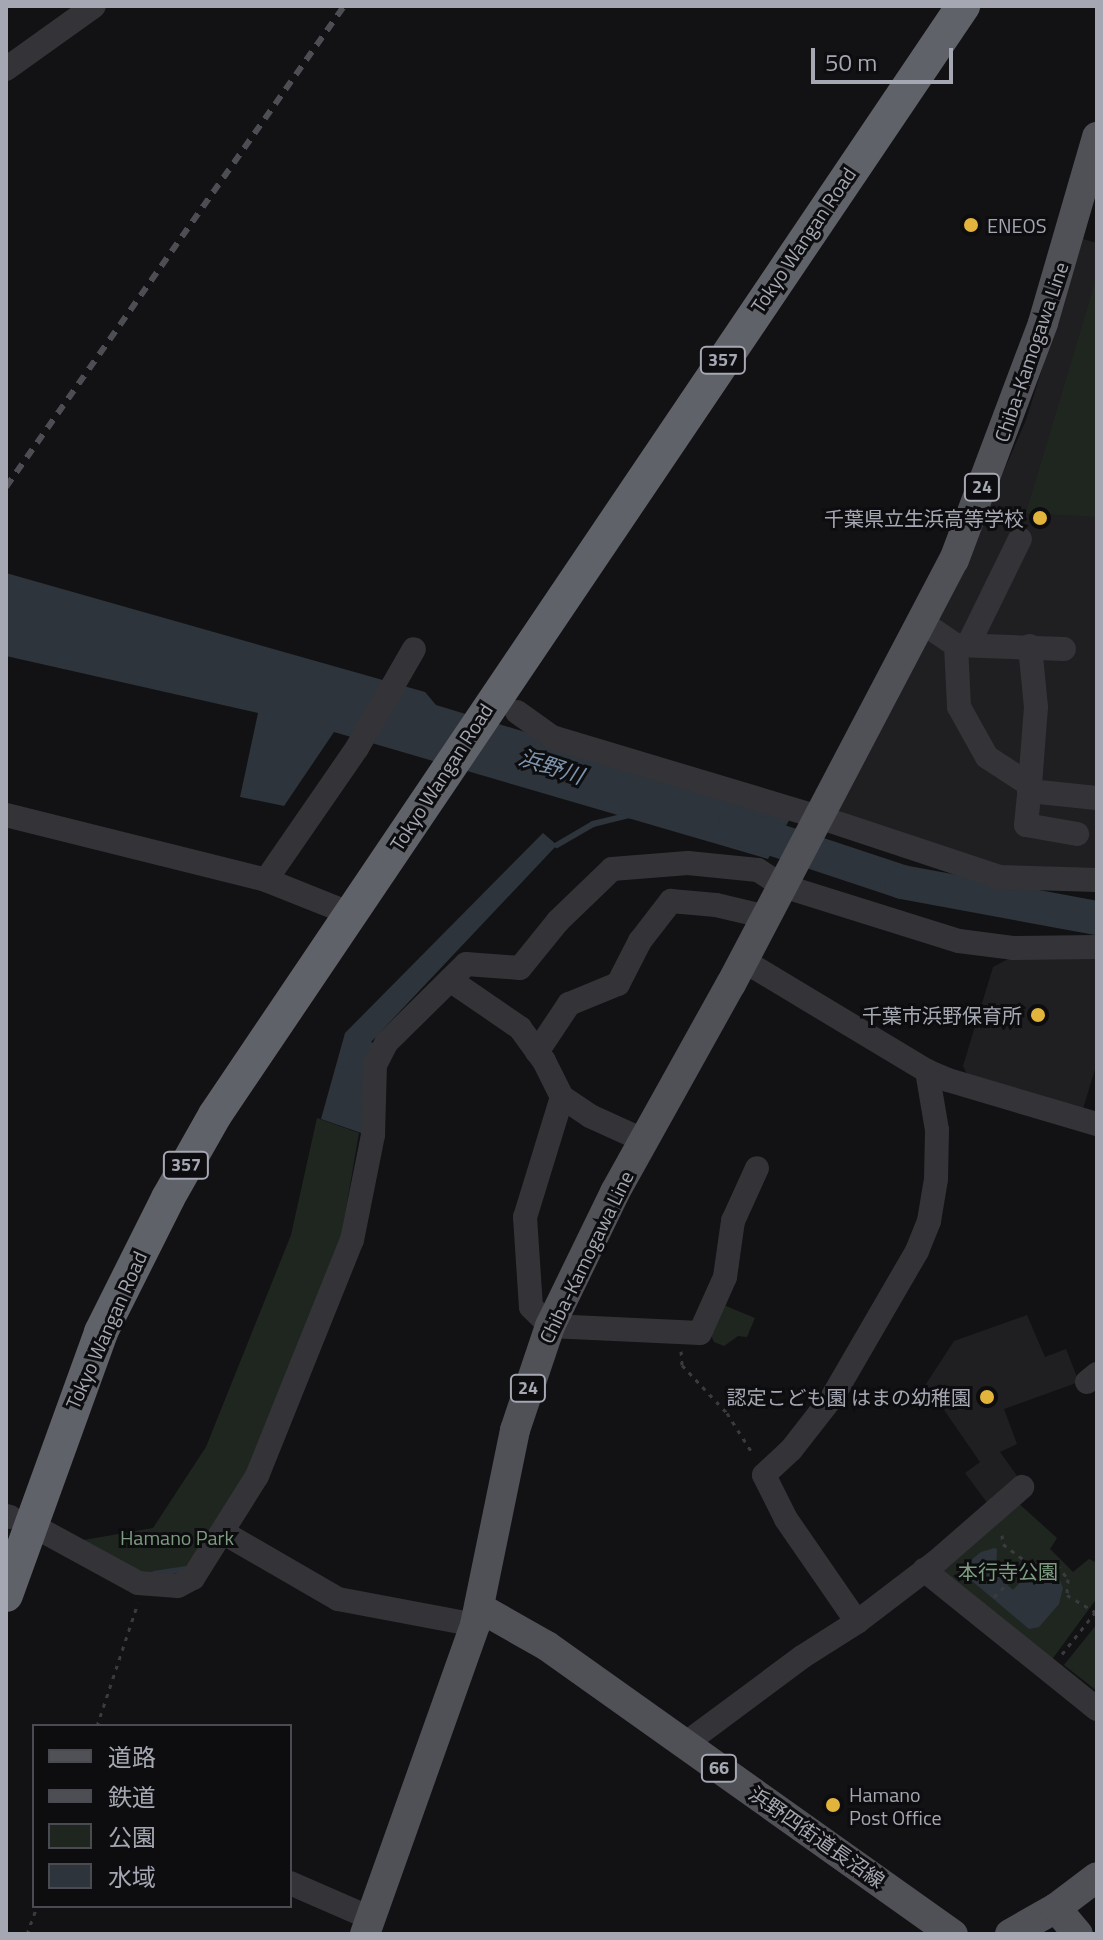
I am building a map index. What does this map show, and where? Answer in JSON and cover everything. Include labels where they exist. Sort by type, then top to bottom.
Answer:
[{"type":"highway","name":"Tokyo Wangan Road","points":[[6,1595],[13,1522],[101,1332],[168,1198],[342,909],[937,6]]},
{"type":"highway","name":"Tokyo Wangan Road","points":[[474,710],[963,6]]},
{"type":"main road","name":"Chiba-Kamogawa Line","points":[[819,817],[954,560],[1090,199],[1097,137]]},
{"type":"main road","name":"24","points":[[785,883],[819,817]]},
{"type":"main road","name":"Chiba-Kamogawa Line","points":[[367,1926],[478,1617],[515,1430],[550,1326],[643,1140],[785,883]]},
{"type":"main road","name":"浜野四街道長沼線","points":[[478,1617],[547,1646],[953,1934]]},
{"type":"main road","points":[[1010,1934],[1056,1908],[1097,1877]]},
{"type":"main road","points":[[1056,1908],[1078,1934]]},
{"type":"street","points":[[6,69],[94,6]]},
{"type":"street","points":[[1020,539],[962,645],[959,707],[987,757],[1029,788],[1097,798]]},
{"type":"street","points":[[923,623],[962,645],[1064,649]]},
{"type":"street","points":[[1030,646],[1036,707],[1026,825],[1077,834]]},
{"type":"street","points":[[266,880],[357,748],[414,649]]},
{"type":"street","points":[[517,712],[552,737],[819,817],[999,877],[1097,880]]},
{"type":"street","points":[[6,815],[266,880],[342,909]]},
{"type":"street","points":[[13,1522],[144,1585],[178,1586],[193,1578],[257,1476],[352,1240],[373,1135],[375,1065],[400,1027],[466,964],[520,968],[558,921],[612,869],[688,863],[758,870],[785,883],[959,941],[1013,948],[1097,947]]},
{"type":"street","points":[[537,1052],[569,1004],[618,984],[640,941],[671,901],[716,905],[767,917]]},
{"type":"street","points":[[744,961],[927,1071],[1097,1124]]},
{"type":"street","points":[[450,980],[520,1028],[562,1097],[590,1116],[643,1140]]},
{"type":"street","points":[[857,1622],[786,1519],[764,1475],[791,1450],[833,1396],[917,1251],[929,1221],[936,1179],[937,1130],[927,1071]]},
{"type":"street","points":[[562,1097],[525,1217],[531,1307],[550,1326],[700,1333],[725,1277],[733,1221],[757,1168]]},
{"type":"street","points":[[685,1744],[802,1657],[857,1622],[1022,1487]]},
{"type":"street","points":[[224,1533],[338,1599],[478,1617]]},
{"type":"street","points":[[924,1570],[1097,1709]]},
{"type":"street","points":[[292,1884],[367,1926]]},
{"type":"path","points":[[679,1332],[682,1365],[727,1413],[764,1475]]},
{"type":"path","points":[[1000,1506],[1003,1544],[1028,1563],[1057,1565],[1068,1579],[1067,1595],[1096,1611],[1049,1671]]},
{"type":"path","points":[[992,1599],[1028,1563]]},
{"type":"path","points":[[98,1724],[144,1585]]},
{"type":"path","points":[[27,1934],[36,1908]]},
{"type":"shaded area","name":"千葉県立生浜高等学校","points":[[1083,239],[1097,243],[1097,871],[1052,874],[973,861],[837,810],[941,615],[1026,420]]},
{"type":"shaded area","name":"千葉市浜野保育所","points":[[1008,959],[1097,959],[1097,1063],[1082,1112],[969,1078],[963,1066],[993,967]]},
{"type":"shaded area","name":"認定こども園 はまの幼稚園","points":[[1027,1315],[1045,1357],[1066,1349],[1079,1382],[1004,1409],[1017,1444],[1000,1452],[1020,1480],[988,1504],[965,1473],[980,1462],[926,1384],[954,1341]]},
{"type":"green space","points":[[1097,276],[1097,517],[1026,513],[1071,363]]},
{"type":"green space","name":"Hamano Park","points":[[317,1118],[359,1133],[341,1238],[246,1472],[188,1567],[136,1574],[78,1541],[153,1528],[206,1447],[291,1235]]},
{"type":"green space","points":[[721,1304],[755,1318],[747,1337],[738,1336],[724,1346],[714,1342],[709,1331]]},
{"type":"green space","name":"本行寺公園","points":[[1016,1501],[1057,1538],[1050,1549],[1073,1572],[1089,1559],[1097,1563],[1097,1598],[1048,1665],[932,1571]]},
{"type":"green space","points":[[1097,1624],[1097,1691],[1064,1665]]},
{"type":"water","points":[[6,573],[425,692],[436,705],[793,813],[768,859],[334,732],[284,806],[240,797],[258,713],[6,656]]},
{"type":"water","points":[[543,833],[557,845],[371,1042],[376,1044],[364,1134],[321,1119],[345,1033]]},
{"type":"water","points":[[997,1549],[996,1574],[1013,1590],[1032,1569],[1055,1569],[1063,1588],[1059,1604],[1039,1627],[1029,1629],[959,1570],[981,1552]]},
{"type":"waterway","points":[[557,845],[593,824],[629,815]]},
{"type":"waterway","name":"浜野川","points":[[734,826],[902,882],[1097,918]]},
{"type":"waterway","points":[[154,1574],[190,1568]]},
{"type":"railway","points":[[6,487],[344,6]]},
{"type":"place","name":"ENEOS","points":[[971,225]]},
{"type":"place","name":"千葉県立生浜高等学校","points":[[1040,518]]},
{"type":"place","name":"千葉市浜野保育所","points":[[1038,1015]]},
{"type":"place","name":"認定こども園 はまの幼稚園","points":[[987,1397]]},
{"type":"place","name":"Hamano Post Office","points":[[833,1805]]}]
